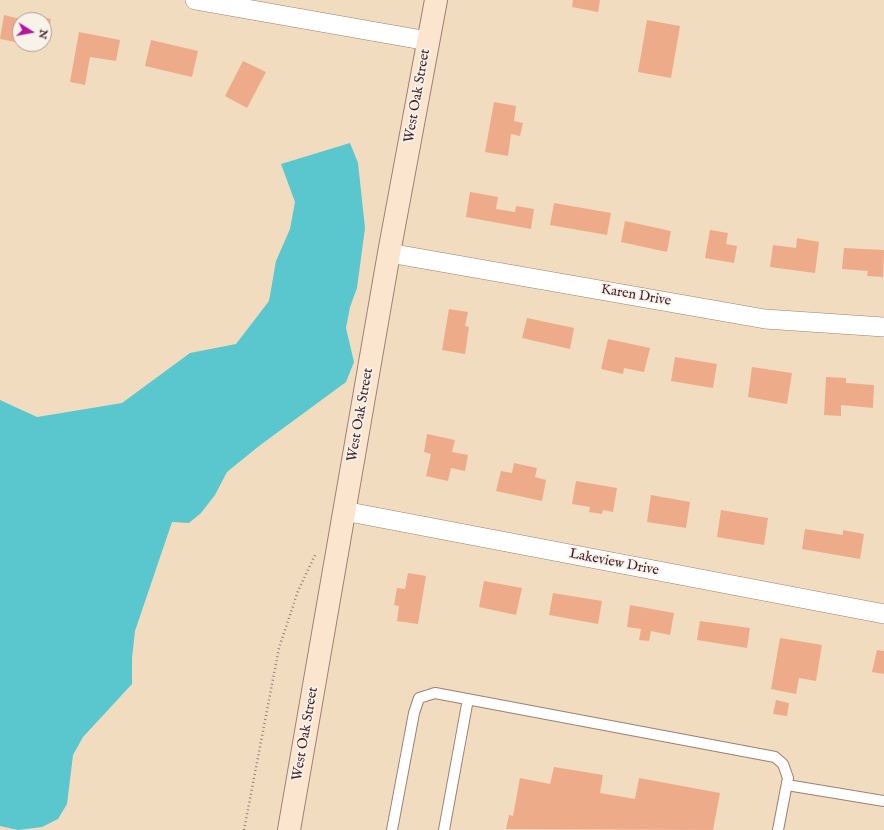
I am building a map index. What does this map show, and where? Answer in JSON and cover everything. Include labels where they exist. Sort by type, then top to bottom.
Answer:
[{"type":"main road","name":"West Oak Street","points":[[290,830],[389,253],[436,0]]},
{"type":"street","points":[[195,0],[428,41]]},
{"type":"street","name":"Karen Drive","points":[[389,253],[765,319],[884,327]]},
{"type":"street","name":"Lakeview Drive","points":[[344,511],[884,614]]},
{"type":"lane","points":[[392,830],[414,713],[419,698],[435,693],[775,757],[783,764],[788,778],[778,830]]},
{"type":"lane","points":[[444,830],[468,699]]},
{"type":"lane","points":[[787,785],[884,801]]},
{"type":"path","points":[[244,830],[279,648],[298,591],[318,547]]},
{"type":"water","points":[[350,143],[358,163],[365,228],[357,288],[350,307],[346,328],[354,362],[346,382],[259,446],[227,472],[215,495],[201,513],[189,523],[172,522],[135,631],[132,658],[132,684],[83,737],[73,755],[67,804],[58,819],[42,827],[18,830],[0,826],[0,400],[37,417],[122,403],[190,353],[236,344],[269,301],[276,261],[290,229],[295,202],[281,164]]},
{"type":"building","points":[[573,0],[600,0],[598,12],[572,7]]},
{"type":"building","points":[[4,15],[12,17],[12,41],[0,39]]},
{"type":"building","points":[[647,20],[680,26],[671,78],[638,72]]},
{"type":"building","points":[[79,32],[120,40],[116,61],[90,57],[85,85],[70,82]]},
{"type":"building","points":[[151,40],[198,51],[192,77],[145,66]]},
{"type":"building","points":[[243,61],[266,72],[247,108],[225,96]]},
{"type":"building","points":[[494,102],[516,106],[514,121],[523,123],[520,136],[511,134],[508,156],[485,152]]},
{"type":"building","points":[[470,192],[498,197],[496,209],[515,212],[516,206],[534,209],[531,229],[466,217]]},
{"type":"building","points":[[554,203],[611,213],[607,235],[550,225]]},
{"type":"building","points":[[625,221],[671,231],[667,252],[621,242]]},
{"type":"building","points":[[710,230],[728,233],[726,244],[737,246],[734,263],[705,258]]},
{"type":"building","points":[[797,238],[819,242],[815,273],[770,267],[773,245],[796,248]]},
{"type":"building","points":[[844,248],[884,250],[883,277],[867,276],[868,271],[842,269]]},
{"type":"building","points":[[449,309],[468,312],[465,326],[469,327],[465,354],[442,350]]},
{"type":"building","points":[[527,318],[574,328],[570,349],[522,338]]},
{"type":"building","points":[[608,339],[650,348],[644,372],[624,368],[623,374],[601,369]]},
{"type":"building","points":[[675,357],[717,364],[713,388],[671,381]]},
{"type":"building","points":[[752,367],[792,373],[787,404],[748,397]]},
{"type":"building","points":[[826,377],[846,378],[846,383],[874,385],[873,408],[841,405],[841,416],[824,415]]},
{"type":"building","points":[[427,434],[455,440],[452,452],[468,455],[465,471],[451,468],[448,481],[426,476],[431,454],[424,452]]},
{"type":"building","points":[[514,463],[537,468],[535,477],[546,480],[542,501],[496,491],[501,471],[512,473]]},
{"type":"building","points":[[576,481],[617,488],[613,512],[603,510],[602,514],[589,512],[590,507],[572,504]]},
{"type":"building","points":[[651,495],[690,502],[686,528],[647,522]]},
{"type":"building","points":[[721,510],[768,518],[764,545],[717,537]]},
{"type":"building","points":[[805,529],[843,535],[843,530],[864,534],[860,559],[802,549]]},
{"type":"building","points":[[408,573],[426,576],[418,624],[397,621],[399,606],[394,605],[397,588],[405,589]]},
{"type":"building","points":[[484,581],[522,588],[516,615],[479,607]]},
{"type":"building","points":[[553,593],[602,601],[598,624],[549,615]]},
{"type":"building","points":[[630,605],[674,613],[670,635],[651,631],[649,641],[639,640],[641,629],[627,627]]},
{"type":"building","points":[[700,621],[750,628],[747,648],[697,640]]},
{"type":"building","points":[[780,638],[822,645],[816,681],[799,678],[796,694],[771,689]]},
{"type":"building","points":[[877,650],[884,651],[884,674],[872,672]]},
{"type":"building","points":[[776,700],[789,703],[787,716],[773,714]]},
{"type":"building","points":[[554,767],[603,775],[600,793],[635,799],[639,778],[720,793],[713,830],[506,829],[509,815],[513,816],[520,778],[550,784]]}]
